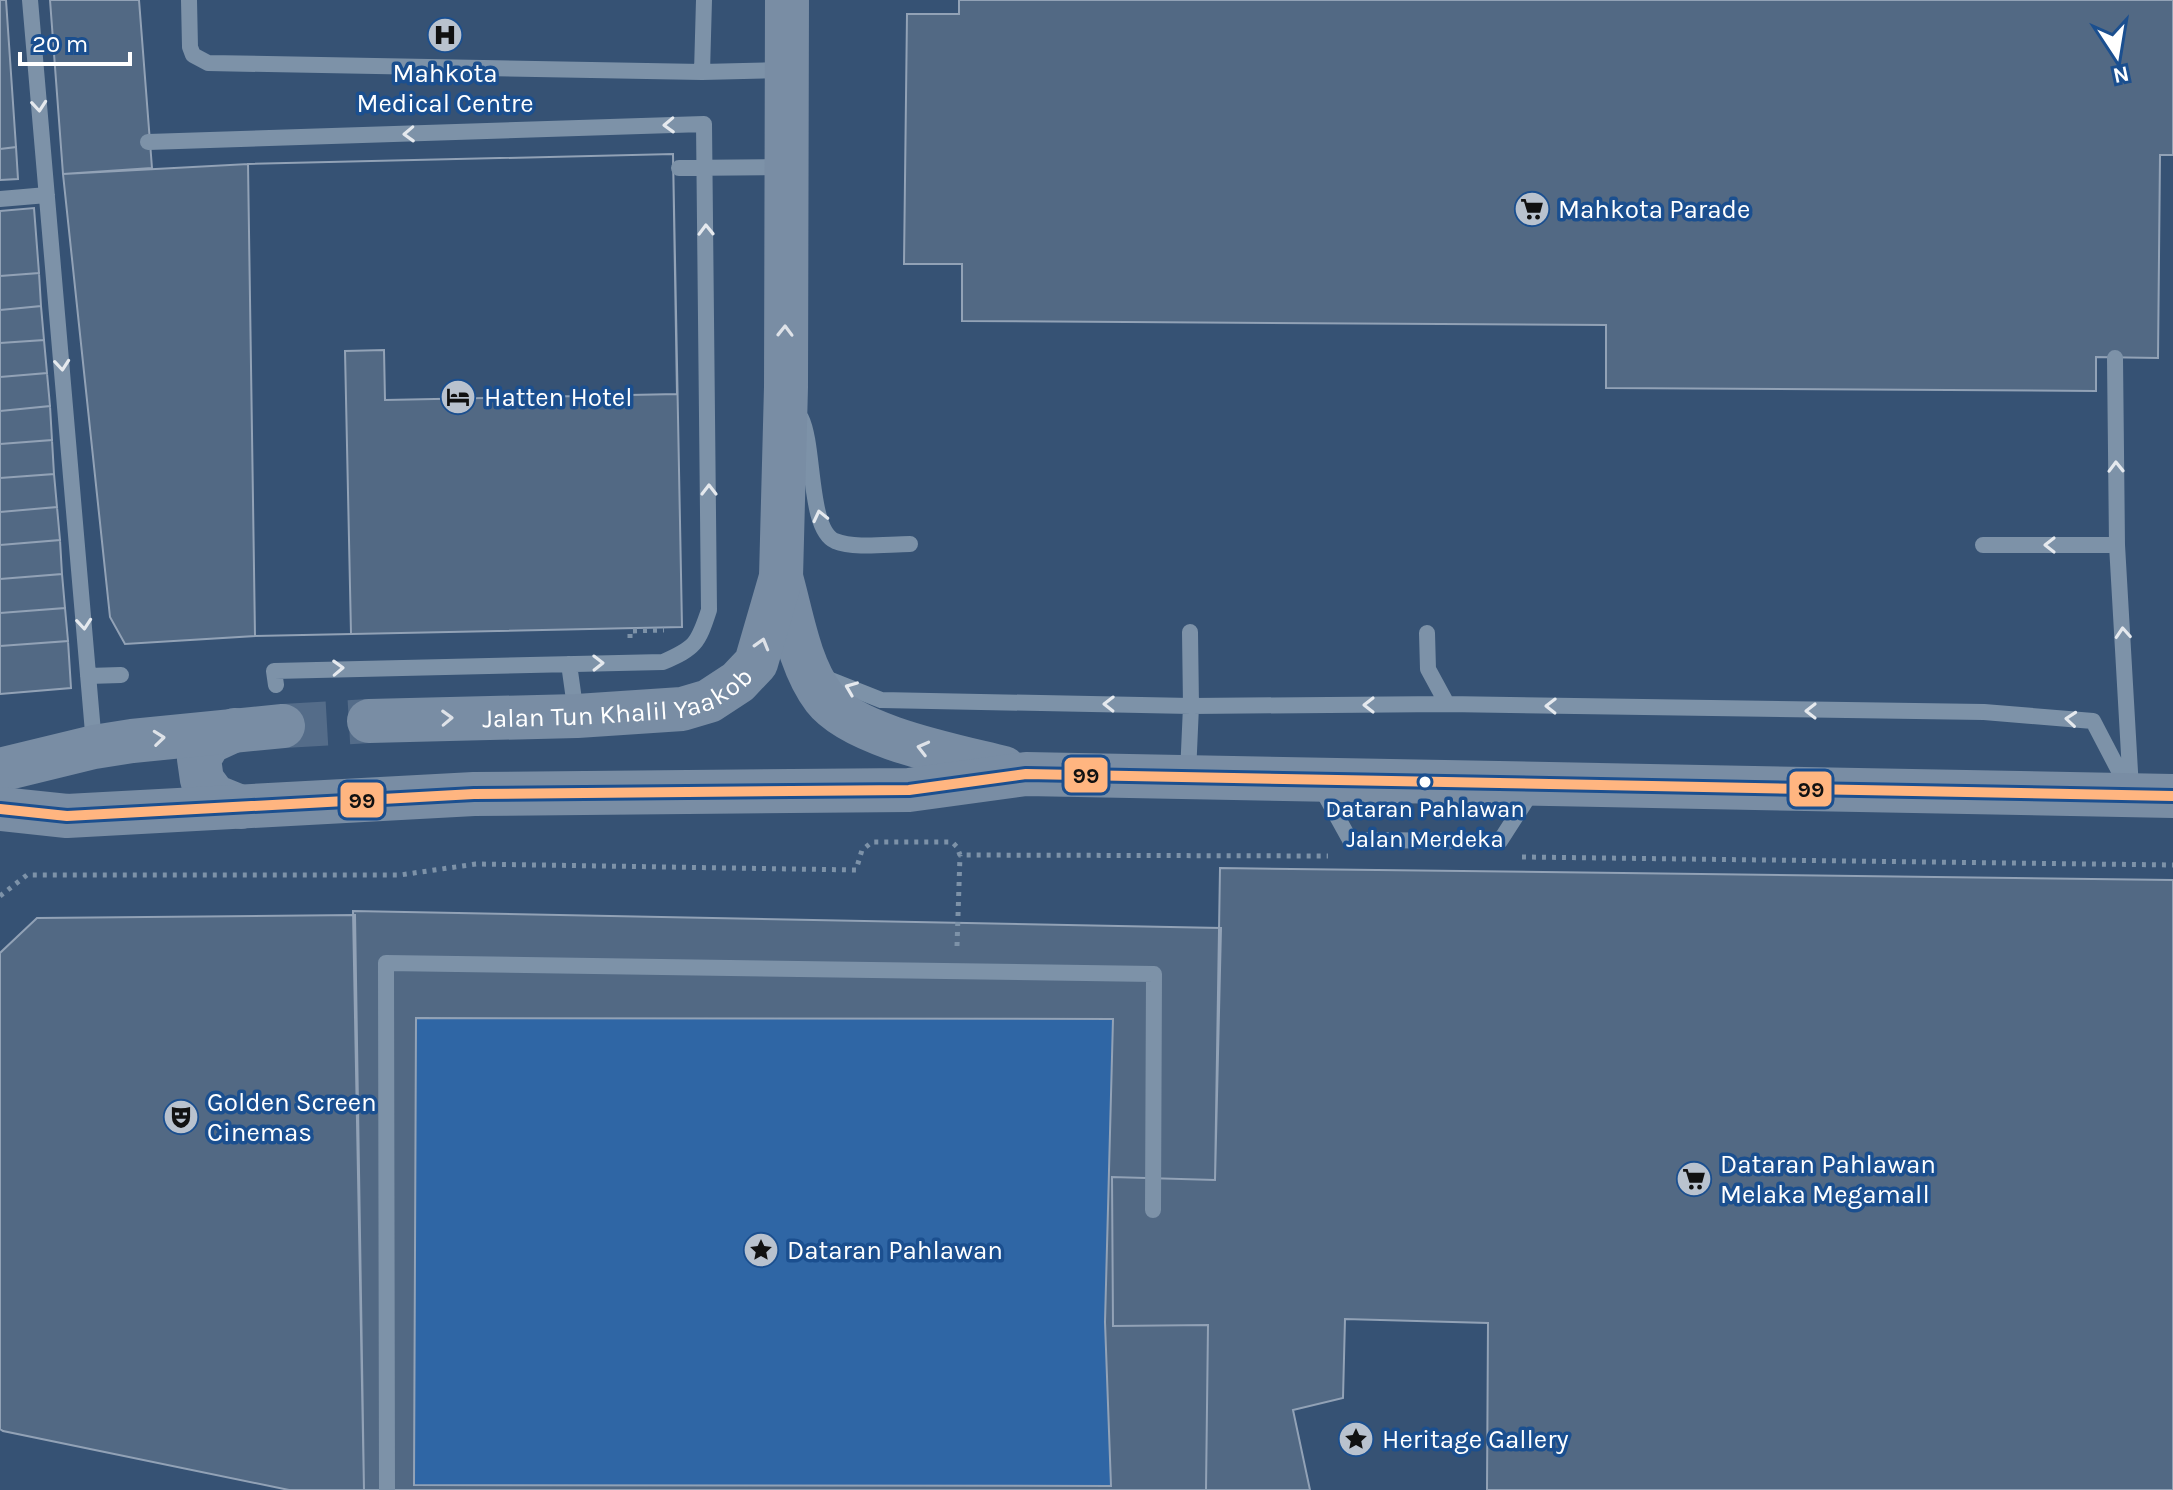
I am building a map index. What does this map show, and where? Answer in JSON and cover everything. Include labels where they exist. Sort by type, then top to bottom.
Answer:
[{"type":"main road","points":[[787,0],[786,387],[781,577],[808,671],[825,700],[852,719],[903,743],[1026,774]]},
{"type":"main road","name":"Jalan Tun Khalil Yaakob","points":[[369,721],[577,716],[682,709],[709,701],[738,682],[756,663],[781,577]]},
{"type":"main road","points":[[241,807],[214,796],[202,780],[199,759],[209,742],[279,705]]},
{"type":"main road","points":[[0,770],[94,747],[235,730]]},
{"type":"main road","points":[[0,809],[67,816],[490,794],[909,790],[1026,774],[2152,796]]},
{"type":"main road","points":[[0,835],[67,816]]},
{"type":"lane","points":[[30,0],[51,145],[47,195],[94,747]]},
{"type":"lane","points":[[189,0],[190,47],[193,55],[208,63],[702,72],[787,70]]},
{"type":"lane","points":[[702,72],[704,0]]},
{"type":"lane","points":[[148,142],[704,124],[702,167],[708,350],[709,610],[703,631],[691,650],[663,662],[274,671],[279,705]]},
{"type":"lane","points":[[679,168],[787,167]]},
{"type":"lane","points":[[0,199],[47,195]]},
{"type":"lane","points":[[2115,358],[2117,545],[2152,796]]},
{"type":"lane","points":[[786,387],[804,423],[817,517],[824,533],[835,541],[910,544]]},
{"type":"lane","points":[[1983,545],[2117,545]]},
{"type":"lane","points":[[1188,776],[1190,632]]},
{"type":"lane","points":[[1427,633],[1428,669],[1447,704]]},
{"type":"lane","points":[[569,664],[577,716]]},
{"type":"lane","points":[[808,671],[881,700],[1191,706],[1447,704],[1984,712],[2093,721],[2152,796]]},
{"type":"lane","points":[[88,676],[121,675]]},
{"type":"lane","points":[[1316,779],[1350,840],[1500,841],[1537,783]]},
{"type":"lane","points":[[387,1490],[386,963],[1154,974],[1153,1210]]},
{"type":"path","points":[[631,662],[630,631],[673,630]]},
{"type":"path","points":[[0,896],[27,875],[400,875],[476,864],[856,870],[862,850],[872,842],[952,842],[960,855],[957,953]]},
{"type":"path","points":[[960,855],[1343,856]]},
{"type":"path","points":[[1519,857],[2173,865]]},
{"type":"shaded area","name":"Dataran Pahlawan","points":[[416,1018],[1113,1019],[1111,1486],[414,1485]]},
{"type":"building","points":[[0,0],[6,0],[16,147],[0,149]]},
{"type":"building","points":[[50,0],[139,0],[152,168],[63,174]]},
{"type":"building","name":"Mahkota Parade","points":[[959,0],[2173,0],[2173,155],[2160,155],[2158,358],[2096,357],[2096,391],[1606,388],[1606,325],[962,321],[962,264],[904,264],[907,14],[959,14]]},
{"type":"building","points":[[16,147],[18,179],[0,180],[0,149]]},
{"type":"building","name":"Hatten Hotel","points":[[673,154],[682,627],[255,636],[248,164]]},
{"type":"building","name":"Hatten Hotel","points":[[673,154],[677,394],[385,400],[384,350],[345,351],[351,634],[255,636],[248,164]]},
{"type":"building","points":[[248,164],[255,636],[125,644],[110,617],[63,174]]},
{"type":"building","points":[[34,208],[39,273],[0,276],[0,211]]},
{"type":"building","points":[[39,273],[41,306],[0,310],[0,276]]},
{"type":"building","points":[[41,306],[44,340],[0,343],[0,310]]},
{"type":"building","points":[[44,340],[47,373],[0,377],[0,343]]},
{"type":"building","points":[[47,373],[50,406],[0,411],[0,377]]},
{"type":"building","points":[[50,406],[52,440],[0,444],[0,411]]},
{"type":"building","points":[[52,440],[54,474],[0,478],[0,444]]},
{"type":"building","points":[[54,474],[57,507],[0,512],[0,478]]},
{"type":"building","points":[[57,507],[60,540],[0,545],[0,512]]},
{"type":"building","points":[[60,540],[62,574],[0,579],[0,545]]},
{"type":"building","points":[[62,574],[65,608],[0,613],[0,579]]},
{"type":"building","points":[[65,608],[68,641],[0,646],[0,613]]},
{"type":"building","points":[[68,641],[71,688],[0,694],[0,646]]},
{"type":"building","name":"Dataran Pahlawan Melaka Megamall","points":[[1220,868],[2173,880],[2173,1490],[1487,1490],[1488,1323],[1345,1319],[1343,1398],[1293,1410],[1310,1490],[1206,1490],[1208,1325],[1113,1326],[1112,1177],[1215,1180]]},
{"type":"building","points":[[353,911],[1221,928],[1215,1180],[1112,1177],[1113,1326],[1208,1325],[1206,1490],[364,1490]],"holes":[[[416,1018],[1113,1019],[1105,1322],[1111,1486],[414,1485]]]},
{"type":"building","points":[[355,915],[364,1490],[289,1490],[0,1429],[0,953],[37,918]]},
{"type":"tunnel","points":[[283,726],[369,721]]},
{"type":"transit line","name":"99","points":[[0,809],[67,816],[474,794],[909,790],[1026,774],[2173,796]]},
{"type":"place","name":"Mahkota Medical Centre","points":[[445,35]]},
{"type":"place","name":"Mahkota Parade","points":[[1532,209]]},
{"type":"place","name":"Hatten Hotel","points":[[458,397]]},
{"type":"place","name":"Dataran Pahlawan Jalan Merdeka","points":[[1425,782]]},
{"type":"place","name":"Golden Screen Cinemas","points":[[181,1117]]},
{"type":"place","name":"Dataran Pahlawan Melaka Megamall","points":[[1694,1179]]},
{"type":"place","name":"Dataran Pahlawan","points":[[761,1250]]},
{"type":"place","name":"Heritage Gallery","points":[[1356,1439]]}]
